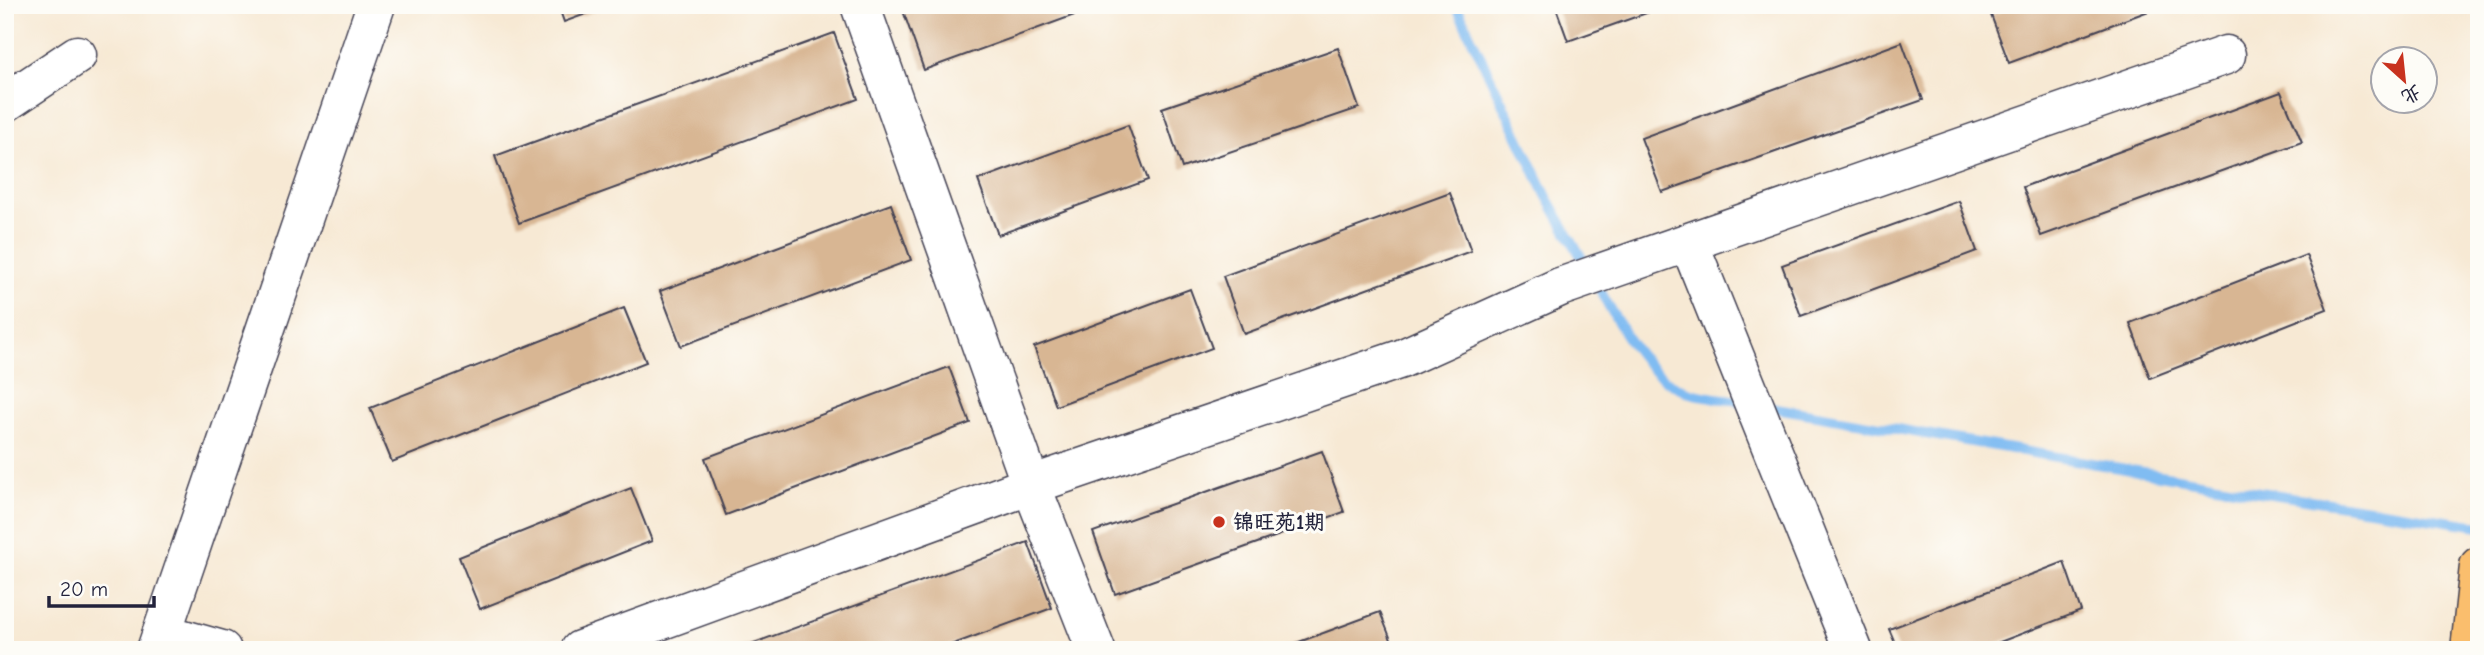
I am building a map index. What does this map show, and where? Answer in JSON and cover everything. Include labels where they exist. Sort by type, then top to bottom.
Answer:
[{"type":"main road","points":[[2470,650],[2479,566]]},
{"type":"street","points":[[222,650],[159,641],[376,5]]},
{"type":"street","points":[[860,5],[1031,485],[1096,650]]},
{"type":"street","points":[[5,103],[76,55]]},
{"type":"street","points":[[580,650],[1031,485],[1401,359],[1560,287],[1623,264],[2226,55]]},
{"type":"street","points":[[1689,243],[1853,650]]},
{"type":"building","points":[[558,5],[608,5],[608,6],[564,22]]},
{"type":"building","points":[[901,5],[1099,5],[1099,6],[924,70]]},
{"type":"building","points":[[1555,5],[1666,5],[1666,6],[1568,41]]},
{"type":"building","points":[[2017,5],[2162,6],[2009,63],[1991,15]]},
{"type":"building","points":[[834,33],[858,99],[519,223],[495,156]]},
{"type":"building","points":[[1902,42],[1923,100],[1662,192],[1641,138]]},
{"type":"building","points":[[1338,48],[1359,108],[1182,168],[1162,108]]},
{"type":"building","points":[[2281,92],[2302,142],[2041,236],[2023,187]]},
{"type":"building","points":[[1128,125],[1148,180],[998,235],[978,180]]},
{"type":"building","points":[[1450,193],[1471,251],[1244,334],[1223,276]]},
{"type":"building","points":[[1959,201],[1977,251],[1801,316],[1782,265]]},
{"type":"building","points":[[891,204],[911,260],[681,346],[660,291]]},
{"type":"building","points":[[2306,255],[2327,309],[2150,378],[2130,323]]},
{"type":"building","points":[[1190,289],[1212,348],[1056,406],[1034,347]]},
{"type":"building","points":[[624,308],[646,362],[392,462],[370,408]]},
{"type":"building","points":[[949,367],[970,423],[726,515],[705,458]]},
{"type":"building","name":"锦旺苑1期","points":[[1322,451],[1344,512],[1115,594],[1093,532]]},
{"type":"building","points":[[631,488],[652,541],[480,609],[459,557]]},
{"type":"building","points":[[1028,542],[1052,608],[937,650],[735,650]]},
{"type":"building","points":[[2064,562],[2081,611],[1979,650],[1898,650],[1889,629]]},
{"type":"building","points":[[1380,612],[1395,650],[1280,650],[1280,649]]},
{"type":"waterway","points":[[1456,5],[1546,195],[1588,269]]},
{"type":"waterway","points":[[1596,283],[1634,347],[1659,375],[1674,386],[1691,393],[1746,402]]},
{"type":"waterway","points":[[1765,406],[2246,490],[2479,526]]},
{"type":"place","name":"锦旺苑1期","points":[[1219,522]]}]
